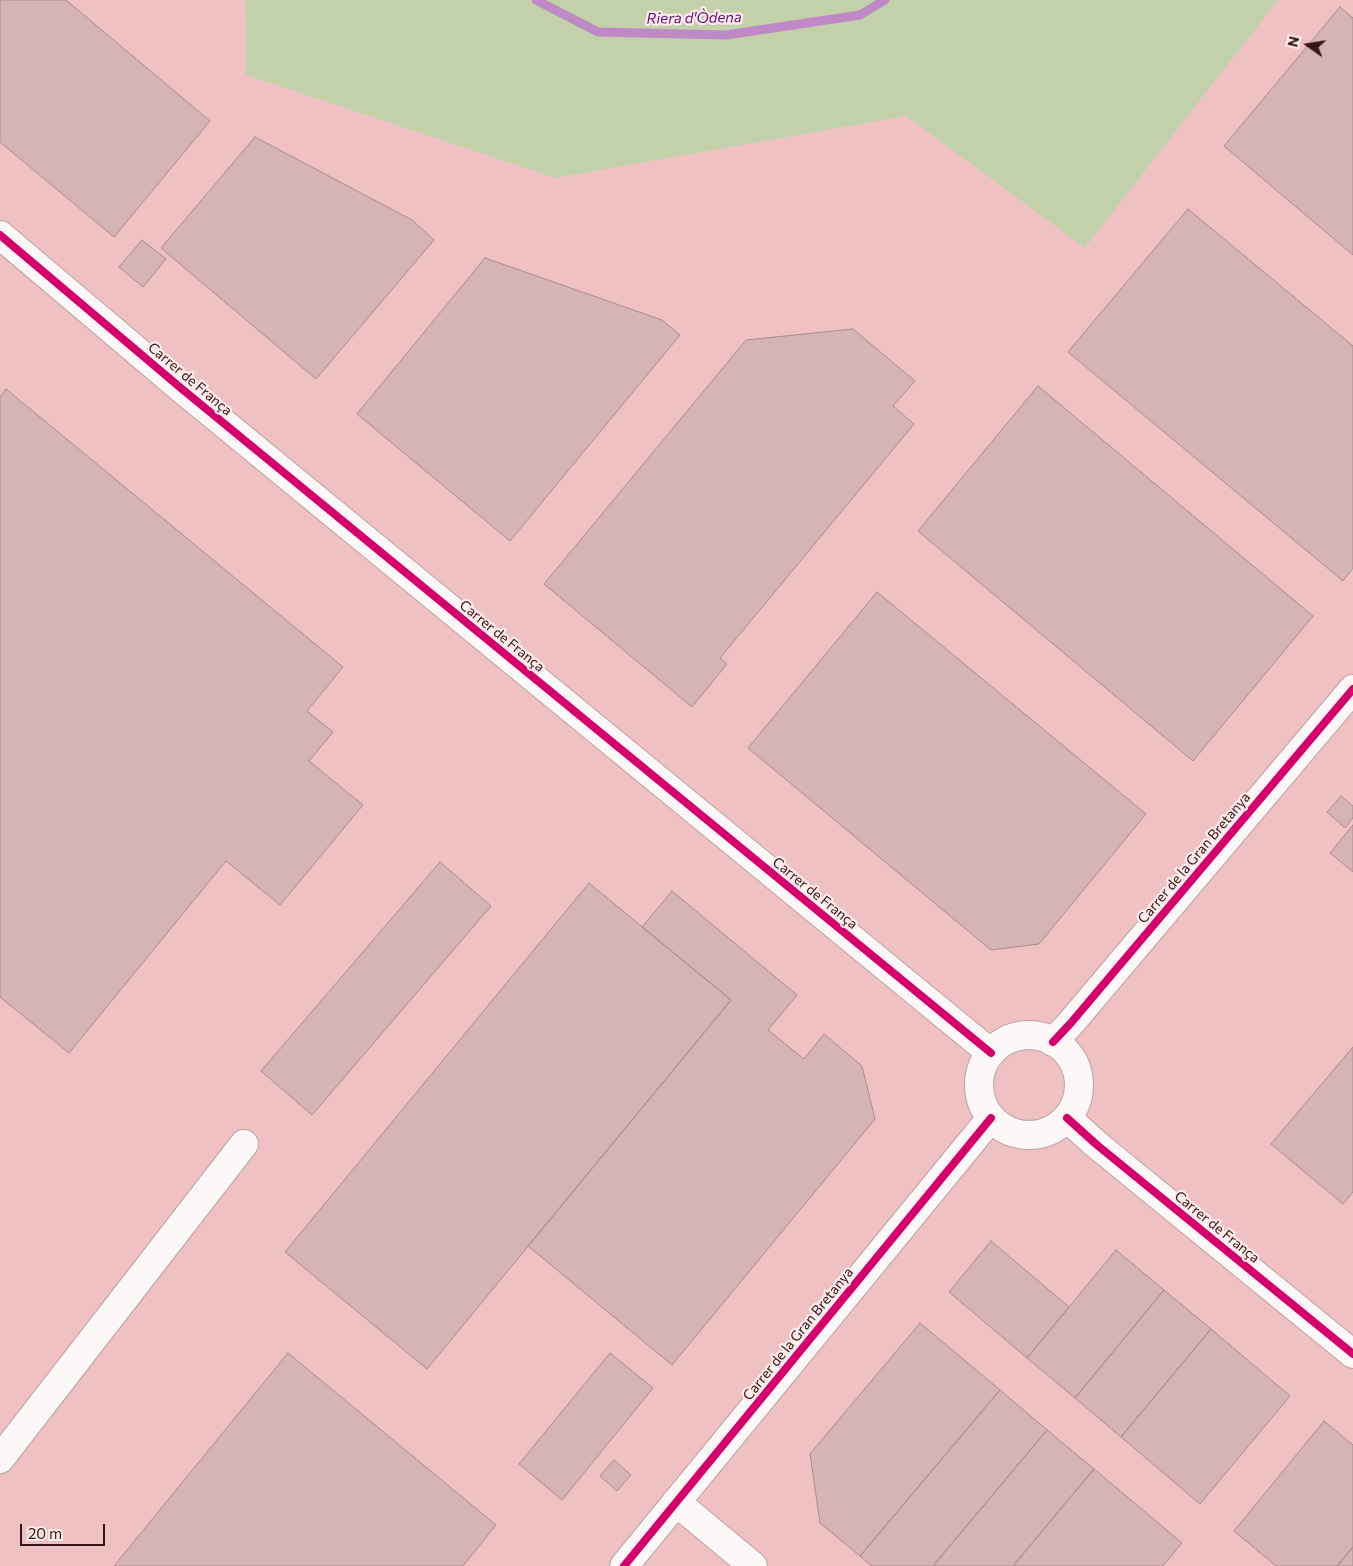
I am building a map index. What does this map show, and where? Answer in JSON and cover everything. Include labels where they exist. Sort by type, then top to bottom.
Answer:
[{"type":"street","name":"Carrer de França","points":[[0,235],[182,389],[991,1053]]},
{"type":"street","name":"Carrer de la Gran Bretanya","points":[[1053,1042],[1353,689]]},
{"type":"street","points":[[1020,1036],[1040,1037],[1053,1042],[1064,1050],[1072,1061],[1079,1080],[1077,1100],[1067,1118],[1050,1131],[1029,1136],[1008,1131],[991,1118],[984,1106],[979,1086],[981,1072],[991,1053],[1007,1040],[1020,1036]]},
{"type":"street","name":"Carrer de la Gran Bretanya","points":[[624,1566],[991,1118]]},
{"type":"street","name":"Carrer de França","points":[[1067,1118],[1097,1145],[1353,1354]]},
{"type":"street","points":[[0,1459],[244,1144]]},
{"type":"street","points":[[676,1502],[754,1566]]},
{"type":"shaded area","points":[[0,0],[245,0],[246,75],[555,178],[906,116],[1085,248],[1278,0],[1353,0],[1353,1566],[0,1566]]},
{"type":"green space","points":[[245,0],[1278,0],[1085,248],[906,116],[555,178],[246,75]]},
{"type":"building","points":[[0,0],[66,0],[210,121],[114,237],[0,142]]},
{"type":"building","points":[[1340,7],[1353,18],[1353,255],[1224,146]]},
{"type":"building","points":[[255,137],[412,220],[434,240],[316,379],[161,248]]},
{"type":"building","points":[[1188,209],[1353,346],[1353,568],[1343,581],[1068,352]]},
{"type":"building","points":[[142,240],[166,259],[143,287],[119,267]]},
{"type":"building","points":[[485,258],[662,320],[680,335],[510,541],[357,414]]},
{"type":"building","points":[[853,329],[915,381],[893,406],[914,424],[720,658],[727,664],[692,707],[544,584],[746,340]]},
{"type":"building","points":[[1038,386],[1313,616],[1193,761],[918,531]]},
{"type":"building","points":[[6,389],[343,667],[307,711],[333,732],[309,761],[363,805],[280,905],[226,861],[69,1053],[0,997],[0,397]]},
{"type":"building","points":[[877,592],[1146,814],[1039,944],[991,950],[748,748]]},
{"type":"building","points":[[1341,796],[1353,806],[1353,818],[1345,828],[1327,812]]},
{"type":"building","points":[[1353,825],[1353,872],[1330,853]]},
{"type":"building","points":[[440,862],[491,906],[312,1115],[261,1071]]},
{"type":"building","points":[[589,883],[731,1000],[427,1369],[285,1252]]},
{"type":"building","points":[[672,891],[797,995],[768,1030],[804,1059],[824,1034],[862,1066],[875,1119],[672,1365],[528,1246],[731,1000],[642,927]]},
{"type":"building","points":[[1353,1047],[1353,1192],[1343,1204],[1271,1144]]},
{"type":"building","points":[[991,1241],[1069,1307],[1027,1358],[949,1292]]},
{"type":"building","points":[[1116,1250],[1164,1290],[1075,1398],[1027,1358]]},
{"type":"building","points":[[1164,1290],[1211,1329],[1121,1437],[1075,1398]]},
{"type":"building","points":[[920,1323],[1000,1390],[860,1556],[820,1523],[810,1454]]},
{"type":"building","points":[[1211,1329],[1290,1396],[1200,1504],[1121,1437]]},
{"type":"building","points":[[288,1353],[496,1525],[463,1566],[114,1566]]},
{"type":"building","points":[[610,1353],[653,1388],[562,1500],[519,1464]]},
{"type":"building","points":[[1000,1390],[1047,1430],[933,1566],[872,1566],[860,1556]]},
{"type":"building","points":[[1324,1421],[1353,1445],[1353,1547],[1337,1566],[1276,1566],[1234,1531]]},
{"type":"building","points":[[1047,1430],[1094,1469],[1013,1566],[933,1566]]},
{"type":"building","points":[[614,1460],[631,1475],[617,1491],[600,1476]]},
{"type":"building","points":[[1094,1469],[1182,1543],[1163,1566],[1013,1566]]},
{"type":"building","points":[[1353,1547],[1353,1566],[1337,1566]]},
{"type":"waterway","name":"Riera d'Òdena","points":[[536,0],[598,32],[726,35],[860,15],[885,0]]},
{"type":"cycle path","points":[[0,235],[182,389],[991,1053]]},
{"type":"cycle path","points":[[1053,1042],[1353,689]]},
{"type":"cycle path","points":[[624,1566],[991,1118]]},
{"type":"cycle path","points":[[1067,1118],[1097,1145],[1353,1354]]}]
